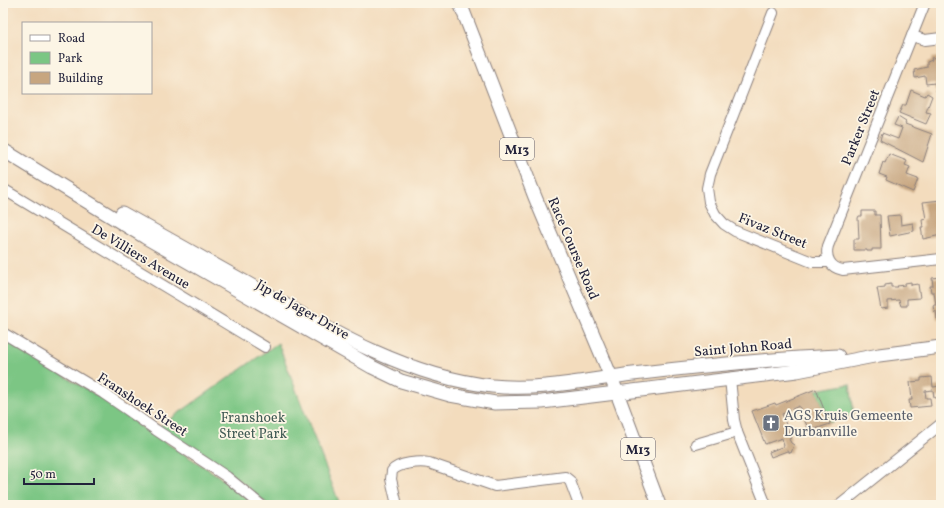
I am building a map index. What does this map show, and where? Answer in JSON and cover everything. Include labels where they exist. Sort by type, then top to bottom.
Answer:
[{"type":"main road","name":"Race Course Road","points":[[460,3],[535,197],[611,377],[659,505]]},
{"type":"main road","name":"Jip de Jager Drive","points":[[3,149],[38,166],[311,320],[397,361],[423,370],[492,386],[528,387],[585,382],[611,377]]},
{"type":"main road","name":"Jip de Jager Drive","points":[[3,149],[145,237],[372,367],[401,380],[450,395],[495,403],[550,401],[616,392]]},
{"type":"main road","name":"Saint John Road","points":[[611,377],[803,358],[879,355],[941,348]]},
{"type":"main road","name":"Saint John Road","points":[[616,392],[797,371],[879,355]]},
{"type":"street","name":"Parker Street","points":[[829,262],[826,254],[828,246],[925,3]]},
{"type":"street","name":"Fivaz Street","points":[[773,13],[710,174],[707,188],[709,202],[719,219],[729,228],[812,262],[829,262],[834,267],[843,270],[941,259]]},
{"type":"street","points":[[912,36],[925,40],[941,38]]},
{"type":"street","name":"De Villiers Avenue","points":[[3,189],[265,347]]},
{"type":"street","name":"Franshoek Street","points":[[3,333],[125,408],[227,477],[262,505]]},
{"type":"street","points":[[730,378],[734,420],[737,432],[766,505]]},
{"type":"street","points":[[840,505],[941,424]]},
{"type":"street","points":[[696,444],[737,432]]},
{"type":"street","points":[[397,505],[391,479],[393,469],[397,466],[423,462],[495,486],[564,477],[570,481],[579,505]]},
{"type":"green space","points":[[3,339],[113,405],[138,425],[217,475],[254,505],[3,505]]},
{"type":"green space","name":"Franshoek Street Park","points":[[278,343],[340,505],[268,505],[243,483],[216,463],[159,427]]},
{"type":"green space","points":[[850,384],[854,414],[829,423],[828,417],[816,390]]},
{"type":"building","points":[[941,57],[941,90],[936,91],[935,83],[926,84],[925,76],[915,78],[914,70],[927,67],[927,62],[932,60],[931,58]]},
{"type":"building","points":[[911,90],[925,96],[927,93],[932,96],[926,112],[931,113],[926,124],[899,113],[903,105],[906,105]]},
{"type":"building","points":[[898,117],[906,122],[905,124],[932,134],[923,162],[880,140],[882,133],[898,139],[902,128],[894,125]]},
{"type":"building","points":[[889,154],[907,161],[905,165],[910,167],[907,175],[918,179],[913,192],[886,180],[887,177],[879,174],[883,162],[885,163]]},
{"type":"building","points":[[941,200],[941,235],[923,239],[921,227],[923,227],[922,220],[926,219],[923,202]]},
{"type":"building","points":[[862,211],[875,211],[875,215],[880,215],[881,249],[872,249],[872,251],[854,250],[854,239],[859,239],[858,218],[859,216],[862,216]]},
{"type":"building","points":[[900,215],[901,225],[913,223],[914,231],[890,236],[887,216]]},
{"type":"building","points":[[941,277],[941,318],[937,319],[936,311],[934,312],[933,305],[936,305],[934,292],[931,292],[930,286],[933,286],[932,278]]},
{"type":"building","points":[[911,282],[911,285],[918,284],[920,298],[907,299],[907,306],[901,306],[899,300],[888,301],[888,308],[881,309],[877,288],[885,287],[885,285],[891,284],[891,287],[898,287],[897,286],[905,285],[905,283]]},
{"type":"building","points":[[932,377],[933,387],[941,386],[941,397],[934,398],[933,390],[925,391],[926,398],[930,398],[931,406],[910,408],[909,400],[912,400],[910,382],[921,381],[921,378]]},
{"type":"building","name":"AGS Kruis Gemeente Durbanville","points":[[816,389],[830,424],[809,431],[799,406],[787,411],[782,414],[791,438],[789,439],[794,445],[791,453],[787,451],[771,457],[769,452],[784,446],[782,438],[765,444],[752,411],[775,403],[776,405]]},
{"type":"place","name":"AGS Kruis Gemeente Durbanville","points":[[771,423]]}]
